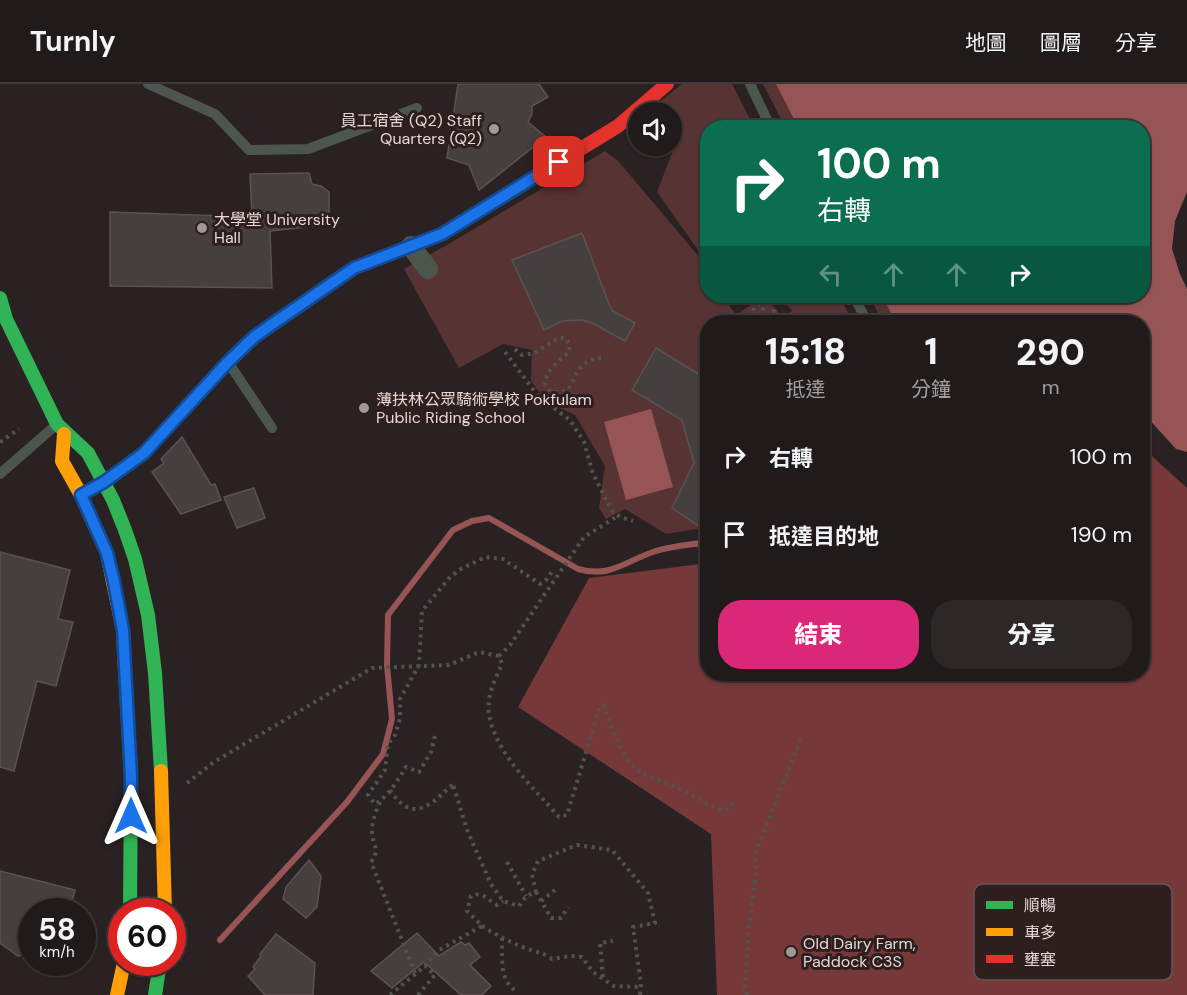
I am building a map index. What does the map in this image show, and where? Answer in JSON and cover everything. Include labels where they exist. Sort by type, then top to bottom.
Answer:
[{"type":"main road","points":[[81,495],[104,482],[144,453],[254,337],[354,268],[442,234],[618,126],[667,84]]},
{"type":"main road","points":[[0,298],[6,319],[61,429],[62,461],[81,495],[107,553],[114,582],[123,630],[131,776],[130,898]]},
{"type":"main road","points":[[61,429],[84,447],[104,482],[132,546],[150,614],[161,772],[165,898]]},
{"type":"main road","points":[[103,995],[115,976]]},
{"type":"main road","points":[[117,995],[121,976]]},
{"type":"main road","points":[[155,995],[158,976]]},
{"type":"street","points":[[411,246],[428,269]]},
{"type":"lane","points":[[148,84],[215,114],[249,150],[308,149],[417,108]]},
{"type":"lane","points":[[750,84],[767,120]]},
{"type":"lane","points":[[228,362],[272,428]]},
{"type":"lane","points":[[0,474],[61,429]]},
{"type":"path","points":[[749,315],[758,304],[761,304],[763,309],[758,315]]},
{"type":"path","points":[[768,315],[774,311],[776,315]]},
{"type":"path","points":[[515,349],[522,354],[535,353],[558,338],[565,339],[570,345],[569,352],[547,373],[544,380],[544,385],[551,392],[560,393],[568,390],[586,362],[593,357],[604,358]]},
{"type":"path","points":[[505,352],[538,396],[570,420],[584,442],[593,474],[612,512],[633,521]]},
{"type":"path","points":[[0,442],[20,429]]},
{"type":"path","points":[[499,656],[510,645],[584,537],[618,516]]},
{"type":"path","points":[[435,736],[430,752],[419,772],[406,767],[390,790],[375,804],[368,795],[385,770],[388,744],[396,735],[400,719],[400,699],[419,665],[422,611],[450,577],[461,568],[485,557],[503,559],[540,584],[553,570]]},
{"type":"path","points":[[182,787],[214,762],[372,668],[449,665],[479,652],[499,656]]},
{"type":"path","points":[[499,656],[502,664],[491,689],[489,701],[489,717],[493,730],[516,767],[559,817],[567,815],[600,706],[603,705],[621,748],[635,768],[714,808],[724,811],[736,801]]},
{"type":"path","points":[[747,995],[745,987],[749,927],[756,874],[755,854],[802,736]]},
{"type":"path","points":[[390,790],[396,800],[408,809],[419,810],[453,784]]},
{"type":"path","points":[[452,789],[453,784]]},
{"type":"path","points":[[453,784],[467,830],[491,884],[503,901],[519,906],[526,896],[536,892]]},
{"type":"path","points":[[382,799],[371,833],[377,848],[376,856],[371,862],[415,973]]},
{"type":"path","points":[[568,907],[561,918],[550,918],[536,892],[532,874],[538,861],[577,844],[612,850],[648,893],[656,923],[633,927],[640,995]]},
{"type":"path","points":[[507,862],[526,896]]},
{"type":"path","points":[[541,901],[555,890]]},
{"type":"path","points":[[503,901],[496,905],[478,893],[471,896],[467,911],[482,926],[526,949],[543,952],[552,959],[582,957],[593,972],[614,986],[640,987]]},
{"type":"path","points":[[390,995],[425,966],[439,950],[482,926]]},
{"type":"path","points":[[502,938],[503,975],[508,986],[516,991]]},
{"type":"path","points":[[603,978],[600,943],[613,941]]},
{"type":"path","points":[[418,995],[435,975],[425,966]]},
{"type":"shaded area","points":[[682,84],[732,84],[750,120],[700,120],[700,253],[657,192],[671,156],[682,156],[682,102],[660,102]]},
{"type":"shaded area","points":[[763,84],[788,84],[806,120],[781,120]]},
{"type":"shaded area","points":[[776,84],[1187,84],[1187,192],[1175,221],[1172,249],[1187,289],[1187,452],[1176,449],[1150,420],[1150,315],[892,315],[886,303],[1150,303],[1150,120],[794,120]]},
{"type":"shaded area","points":[[605,151],[618,161],[700,260],[700,303],[728,303],[736,315],[700,315],[700,528],[666,534],[625,509],[606,519],[599,508],[605,466],[575,415],[546,402],[531,381],[532,350],[503,344],[459,368],[404,269]]},
{"type":"shaded area","points":[[754,303],[769,303],[778,311],[777,315],[736,315]]},
{"type":"shaded area","points":[[784,303],[843,303],[849,315],[789,315],[792,310]]},
{"type":"shaded area","points":[[873,303],[898,303],[904,315],[879,315]]},
{"type":"shaded area","points":[[651,409],[673,487],[626,500],[604,422]]},
{"type":"shaded area","points":[[1150,454],[1187,488],[1187,995],[717,995],[711,834],[518,707],[589,578],[700,564],[700,681],[1150,681]]},
{"type":"building","name":"員工宿舍 (Q2) Staff Quarters (Q2)","points":[[458,84],[539,84],[548,97],[532,106],[532,114],[528,122],[546,137],[479,190],[469,165],[447,158]]},
{"type":"building","name":"大學堂 University Hall","points":[[309,173],[312,184],[321,186],[329,192],[329,215],[316,226],[270,231],[272,288],[110,286],[110,212],[252,217],[250,174]]},
{"type":"building","points":[[582,233],[613,311],[635,323],[625,341],[582,320],[562,321],[544,330],[512,260]]},
{"type":"building","points":[[656,348],[700,375],[700,527],[672,508],[694,463],[682,420],[632,390]]},
{"type":"building","points":[[182,437],[211,485],[215,484],[221,500],[181,514],[152,472],[164,463],[161,459]]},
{"type":"building","points":[[254,488],[265,518],[237,528],[224,497]]},
{"type":"building","points":[[0,552],[70,570],[58,619],[73,622],[56,686],[37,681],[14,771],[0,767]]},
{"type":"building","points":[[309,860],[321,876],[317,907],[306,918],[283,899],[286,887]]},
{"type":"building","points":[[0,871],[75,890],[73,898],[18,898],[18,956],[0,943]]},
{"type":"building","points":[[417,933],[439,956],[461,942],[465,945],[469,943],[480,957],[470,965],[491,986],[482,995],[461,995],[424,962],[392,988],[371,971]]},
{"type":"building","points":[[276,934],[315,963],[313,995],[265,995],[248,976],[255,969],[253,967],[261,956],[260,954]]},
{"type":"waterway","points":[[220,940],[347,802],[383,754],[392,719],[387,665],[388,615],[453,530],[472,521],[489,518],[578,569],[599,572],[617,568],[660,550],[700,543]]},
{"type":"traffic: fast","points":[[0,298],[6,319],[57,424],[88,453],[113,500],[135,559],[148,615],[155,673],[161,771]]},
{"type":"traffic: fast","points":[[83,494],[144,453],[254,337],[295,309]]},
{"type":"traffic: fast","points":[[125,670],[131,776],[130,898]]},
{"type":"traffic: fast","points":[[155,995],[158,976]]},
{"type":"traffic: slow","points":[[64,434],[62,461],[81,495],[107,553],[123,630],[125,670]]},
{"type":"traffic: slow","points":[[161,771],[165,898]]},
{"type":"traffic: slow","points":[[117,995],[121,976]]},
{"type":"traffic: jam","points":[[295,309],[354,268],[442,234],[618,126],[667,84]]},
{"type":"place","name":"員工宿舍 (Q2) Staff Quarters (Q2)","points":[[494,129]]},
{"type":"place","name":"大學堂 University Hall","points":[[202,228]]},
{"type":"place","name":"薄扶林公眾騎術學校 Pokfulam Public Riding School","points":[[364,408]]},
{"type":"place","name":"Old Dairy Farm, Paddock C3S","points":[[791,952]]},
{"type":"route","points":[[131,816],[123,630],[107,553],[81,495],[104,482],[144,453],[228,362],[254,337],[271,325],[354,268],[442,234],[559,162]]}]
